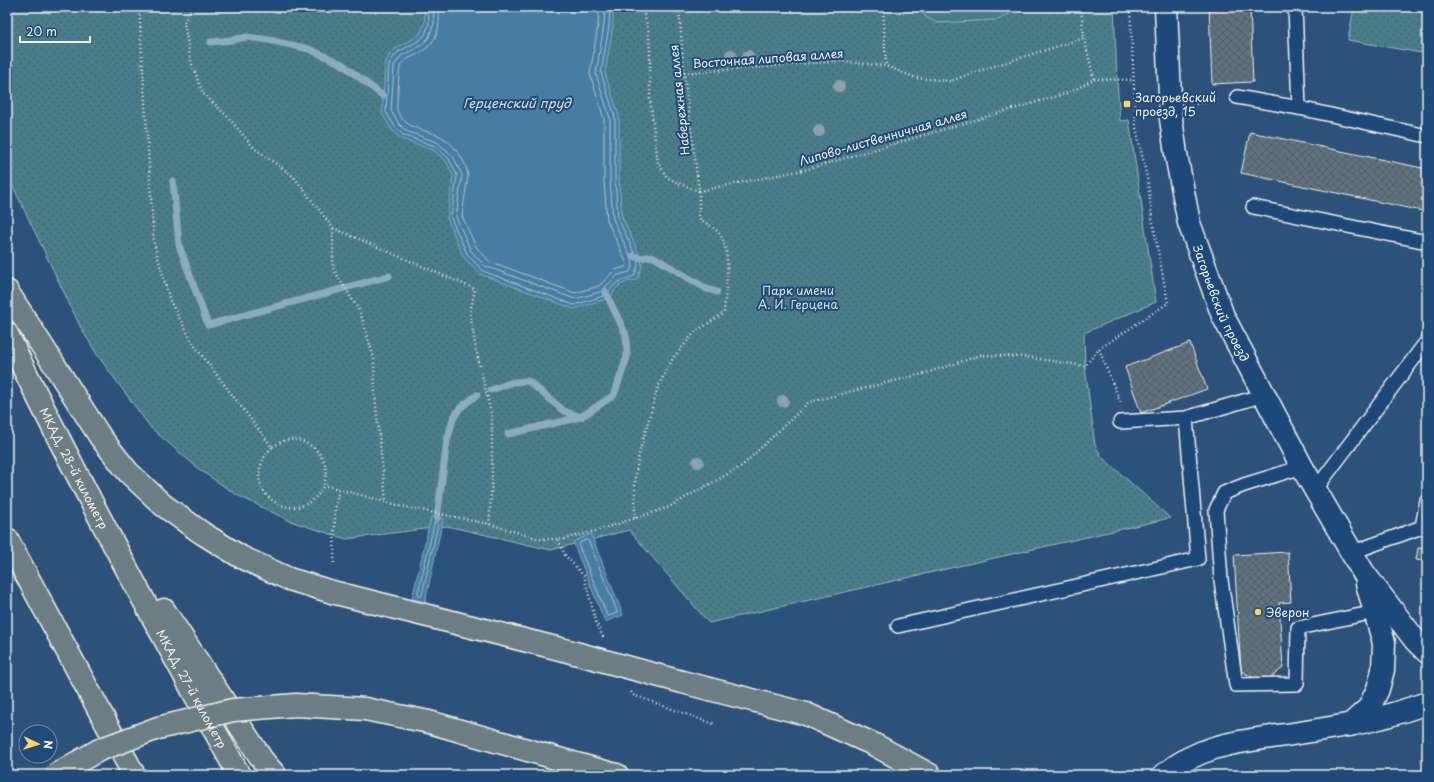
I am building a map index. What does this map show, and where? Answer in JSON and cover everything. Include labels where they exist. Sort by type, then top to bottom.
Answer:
[{"type":"main road","points":[[7,291],[101,438],[128,472],[163,505],[202,533],[241,557],[289,579],[332,592],[564,650],[806,714],[873,744],[930,775]]},
{"type":"main road","name":"МКАД, 28-й километр","points":[[7,334],[86,492],[144,602]]},
{"type":"main road","points":[[86,492],[263,761],[275,775]]},
{"type":"main road","points":[[7,539],[63,646],[134,775]]},
{"type":"main road","name":"МКАД, 27-й километр","points":[[144,602],[239,775]]},
{"type":"main road","points":[[55,775],[99,750],[158,728],[233,710],[296,705],[365,709],[414,719],[617,775]]},
{"type":"street","name":"Загорьевский проезд","points":[[1166,7],[1172,119],[1176,154],[1189,223],[1223,316],[1302,467],[1353,552],[1383,610],[1427,652]]},
{"type":"street","points":[[1350,725],[1369,708],[1378,689],[1383,670],[1383,610]]},
{"type":"street","points":[[1164,775],[1172,768],[1201,752],[1230,743],[1350,725],[1396,714],[1427,703]]},
{"type":"lane","points":[[1295,7],[1299,108]]},
{"type":"lane","points":[[1237,97],[1299,108],[1427,136]]},
{"type":"lane","points":[[1253,207],[1427,242]]},
{"type":"lane","points":[[1316,490],[1427,341]]},
{"type":"lane","points":[[1120,422],[1186,418],[1264,395]]},
{"type":"lane","points":[[898,626],[1198,559],[1186,418]]},
{"type":"lane","points":[[1302,467],[1244,485],[1224,493],[1216,510],[1221,580],[1236,685],[1297,684],[1298,628],[1383,610]]},
{"type":"lane","points":[[1353,552],[1422,526],[1427,501]]},
{"type":"path","points":[[139,7],[154,243],[170,301],[194,345],[272,447]]},
{"type":"path","points":[[192,7],[184,22],[191,62],[203,93],[227,116],[254,148],[292,176],[333,228],[475,289],[470,313],[476,350],[492,416],[492,482],[489,524]]},
{"type":"path","points":[[642,7],[648,28],[650,50],[650,99],[658,163],[667,177],[698,191]]},
{"type":"path","name":"Набережная аллея","points":[[635,518],[635,480],[639,454],[658,387],[673,358],[695,332],[724,313],[727,258],[724,242],[718,232],[699,218],[698,191],[684,73],[679,7]]},
{"type":"path","points":[[883,7],[886,66]]},
{"type":"path","points":[[1081,7],[1084,38],[1094,79],[1134,80]]},
{"type":"path","points":[[324,485],[430,512],[489,524],[540,539],[558,540],[571,538],[667,508],[742,466],[809,402],[926,373],[981,355],[1026,357],[1085,366],[1099,349],[1168,303],[1152,218],[1148,182],[1136,128],[1130,7]]},
{"type":"path","name":"Восточная липовая аллея","points":[[684,73],[839,61],[886,66],[916,78],[951,81],[978,71],[1084,38]]},
{"type":"path","name":"Липово-лиственничная аллея","points":[[698,191],[808,169],[1071,92],[1094,79]]},
{"type":"path","points":[[1196,104],[1237,97]]},
{"type":"path","points":[[333,228],[333,268],[360,312],[374,358],[375,396],[386,501]]},
{"type":"path","points":[[1099,349],[1122,409],[1120,422]]},
{"type":"path","points":[[298,440],[315,448],[323,458],[326,469],[324,485],[314,500],[297,507],[282,506],[273,502],[263,491],[258,472],[262,460],[272,447],[284,441],[298,440]]},
{"type":"path","points":[[334,563],[335,510],[339,489]]},
{"type":"green space","name":"Парк имени А. И. Герцена","points":[[7,7],[1114,7],[1120,121],[1129,120],[1156,302],[1084,333],[1085,366],[1095,445],[1102,457],[1170,518],[709,623],[629,530],[551,550],[447,526],[346,539],[290,521],[237,495],[200,470],[151,428],[98,356],[81,328],[7,174]]},
{"type":"green space","points":[[917,7],[1015,7],[1009,14],[998,20],[937,23],[926,17]]},
{"type":"green space","points":[[1354,7],[1427,7],[1427,17],[1421,53],[1348,40]]},
{"type":"water","name":"Герценский пруд","points":[[424,7],[613,7],[613,26],[605,73],[619,116],[619,180],[622,217],[641,258],[642,266],[637,280],[617,287],[612,294],[611,299],[606,299],[574,309],[480,274],[463,256],[447,218],[453,175],[446,161],[433,150],[401,139],[392,130],[382,114],[385,65],[389,55],[395,49],[416,37],[421,32],[425,22]]},
{"type":"water","points":[[431,517],[443,519],[425,602],[412,599]]},
{"type":"water","points":[[591,534],[623,615],[605,622],[573,542]]},
{"type":"building","points":[[1209,7],[1250,7],[1253,82],[1212,84]]},
{"type":"building","points":[[1250,132],[1427,169],[1427,212],[1241,173]]},
{"type":"building","points":[[1190,343],[1207,389],[1141,413],[1125,367]]},
{"type":"building","points":[[1418,548],[1427,549],[1427,561],[1416,560]]},
{"type":"building","points":[[1288,552],[1291,602],[1279,603],[1283,668],[1270,678],[1254,678],[1241,671],[1234,555]]},
{"type":"waterway","points":[[211,42],[247,37],[269,40],[309,49],[342,64],[383,96]]},
{"type":"waterway","points":[[173,181],[179,245],[208,325],[389,276]]},
{"type":"waterway","points":[[633,256],[641,258],[652,256],[707,289],[717,292]]},
{"type":"waterway","points":[[508,434],[581,417],[614,395],[627,357],[626,335],[605,291]]},
{"type":"waterway","points":[[491,390],[513,382],[528,381],[564,411],[581,417]]},
{"type":"waterway","points":[[437,518],[447,441],[453,419],[460,408],[477,395]]},
{"type":"place","name":"Загорьевский проезд, 15","points":[[1127,104]]},
{"type":"place","name":"Эверон","points":[[1258,612]]}]
